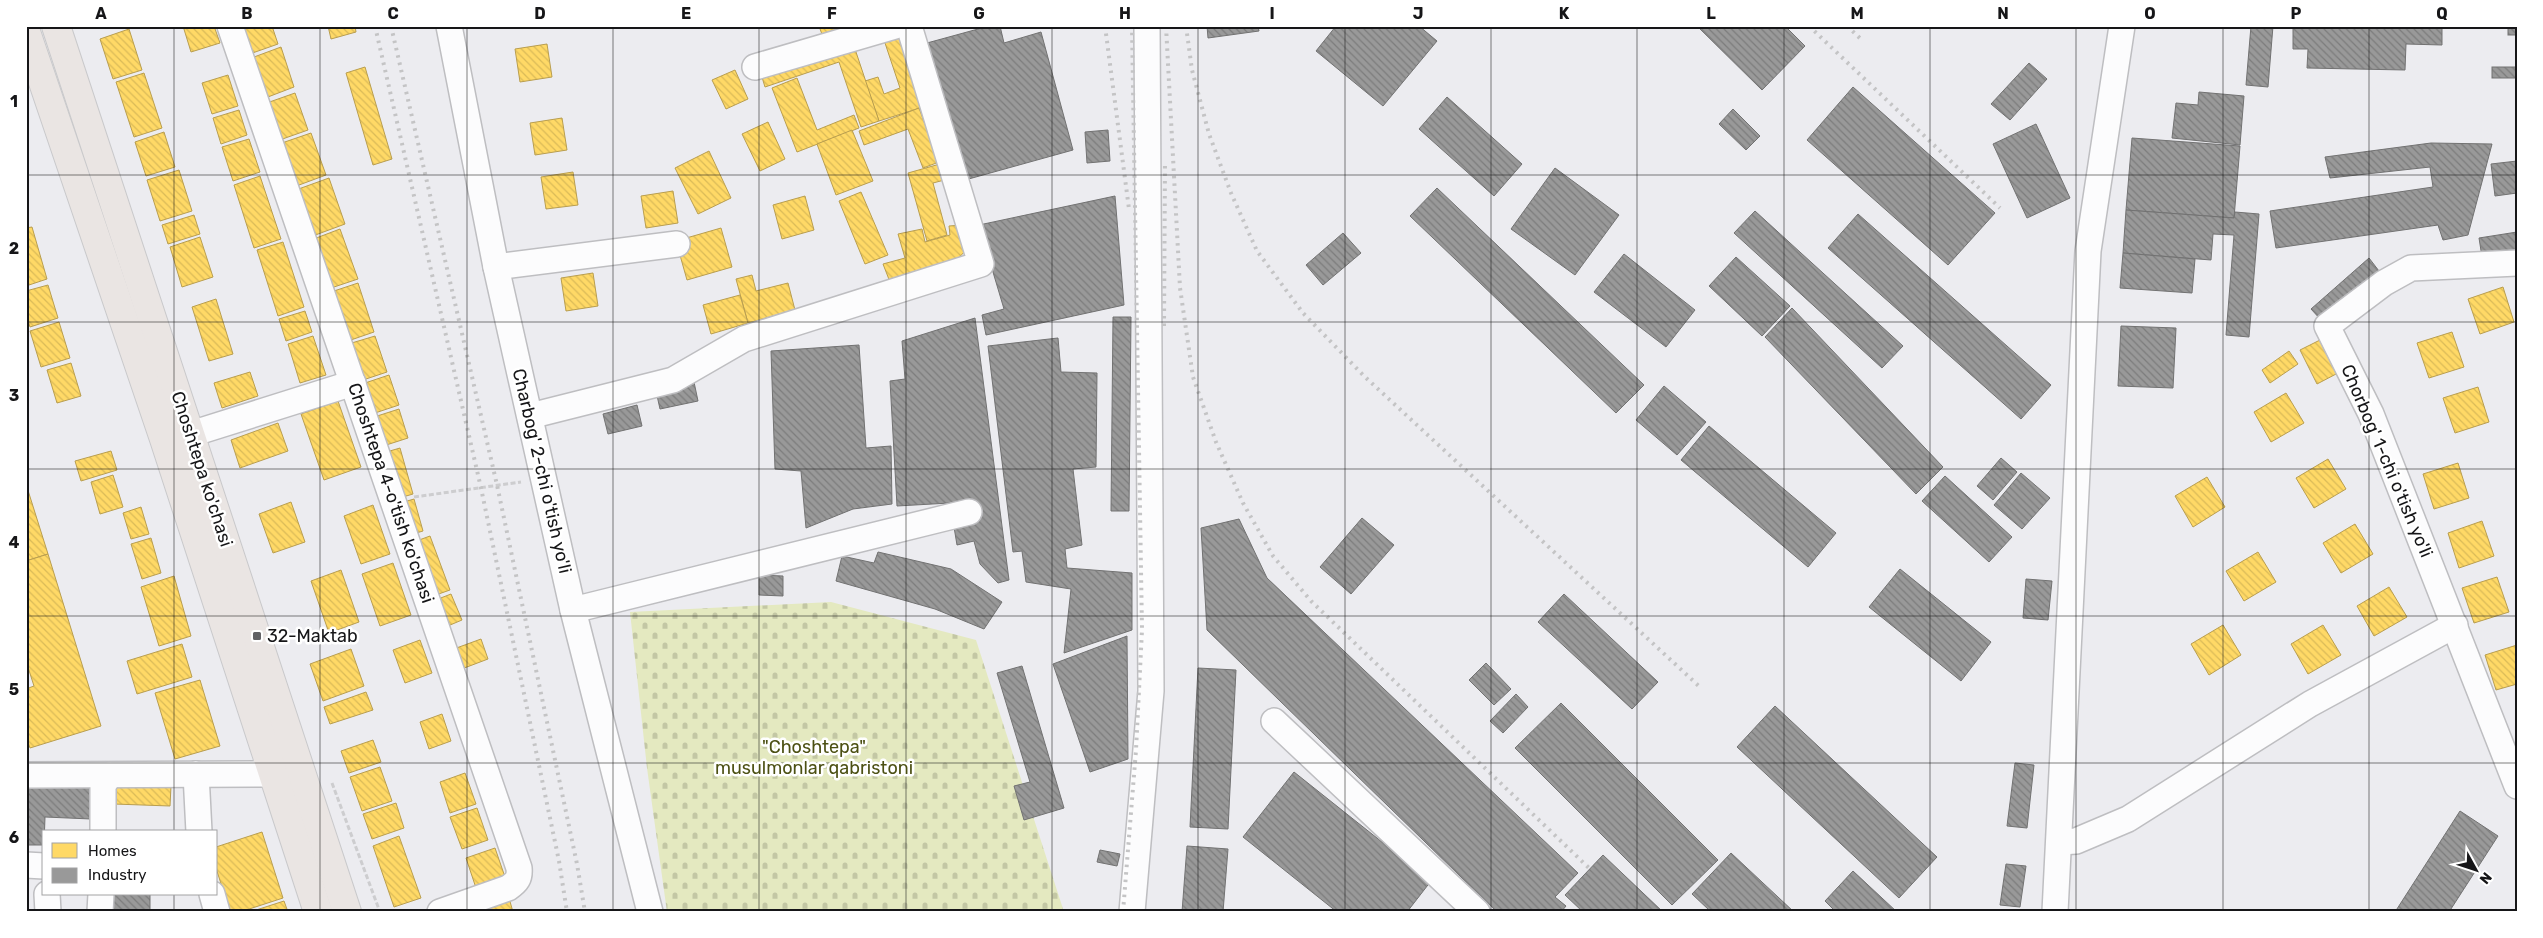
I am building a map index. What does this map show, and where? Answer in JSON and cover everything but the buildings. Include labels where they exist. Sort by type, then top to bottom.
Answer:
[{"type":"main road","name":"Choshtepa ko'chasi","points":[[56,26],[347,912]]},
{"type":"main road","name":"Choshtepa ko'chasi","points":[[26,32],[164,439],[318,912]]},
{"type":"main road","points":[[97,243],[124,231]]},
{"type":"street","name":"Choshtepa 4-o'tish ko'chasi","points":[[230,26],[519,868],[520,875],[516,883],[508,888],[440,912]]},
{"type":"street","name":"Charbog' 2-chi o'tish yo'li","points":[[449,26],[496,268],[573,610],[650,912]]},
{"type":"street","points":[[755,67],[895,26]]},
{"type":"street","points":[[530,416],[672,380],[744,339],[981,264],[909,26]]},
{"type":"street","points":[[1132,912],[1151,691],[1147,26]]},
{"type":"street","points":[[2055,912],[2060,842],[2088,251],[2122,26]]},
{"type":"street","points":[[496,268],[677,244]]},
{"type":"street","name":"Chorbog' 1-chi o'tish yo'li","points":[[2517,263],[2411,268],[2384,283],[2327,326],[2371,414],[2455,625],[2507,733],[2517,786]]},
{"type":"street","points":[[191,434],[353,383]]},
{"type":"street","points":[[573,610],[969,512]]},
{"type":"street","points":[[2060,842],[2076,841],[2128,819],[2310,704],[2455,625]]},
{"type":"street","points":[[1274,722],[1478,912]]},
{"type":"street","points":[[26,774],[272,774]]},
{"type":"street","points":[[196,774],[199,830]]},
{"type":"street","points":[[103,830],[103,785],[110,775]]},
{"type":"street","points":[[26,865],[42,866]]},
{"type":"street","points":[[47,896],[48,912]]},
{"type":"street","points":[[100,912],[101,896]]},
{"type":"street","points":[[212,896],[216,912]]},
{"type":"path","points":[[393,500],[544,480]]},
{"type":"green space","name":"\"Choshtepa\" musulmonlar qabristoni","points":[[831,602],[976,640],[1064,912],[667,912],[647,768],[630,612]]},
{"type":"railway","points":[[375,26],[481,488],[559,861],[567,912]]},
{"type":"railway","points":[[391,26],[497,485],[577,864],[585,912]]},
{"type":"railway","points":[[1105,26],[1129,209]]},
{"type":"railway","points":[[1123,912],[1136,750],[1142,630],[1132,26]]},
{"type":"railway","points":[[1166,26],[1180,288],[1193,377],[1216,442],[1243,503],[1273,556],[1311,601],[1590,869]]},
{"type":"railway","points":[[1186,26],[1192,70],[1209,134],[1231,193],[1257,251],[1303,313],[1364,376],[1701,688]]},
{"type":"railway","points":[[1809,26],[2000,208]]},
{"type":"railway","points":[[1847,26],[1863,41]]},
{"type":"railway","points":[[1164,326],[1165,161]]},
{"type":"place","name":"32-Maktab","points":[[257,636]]}]
